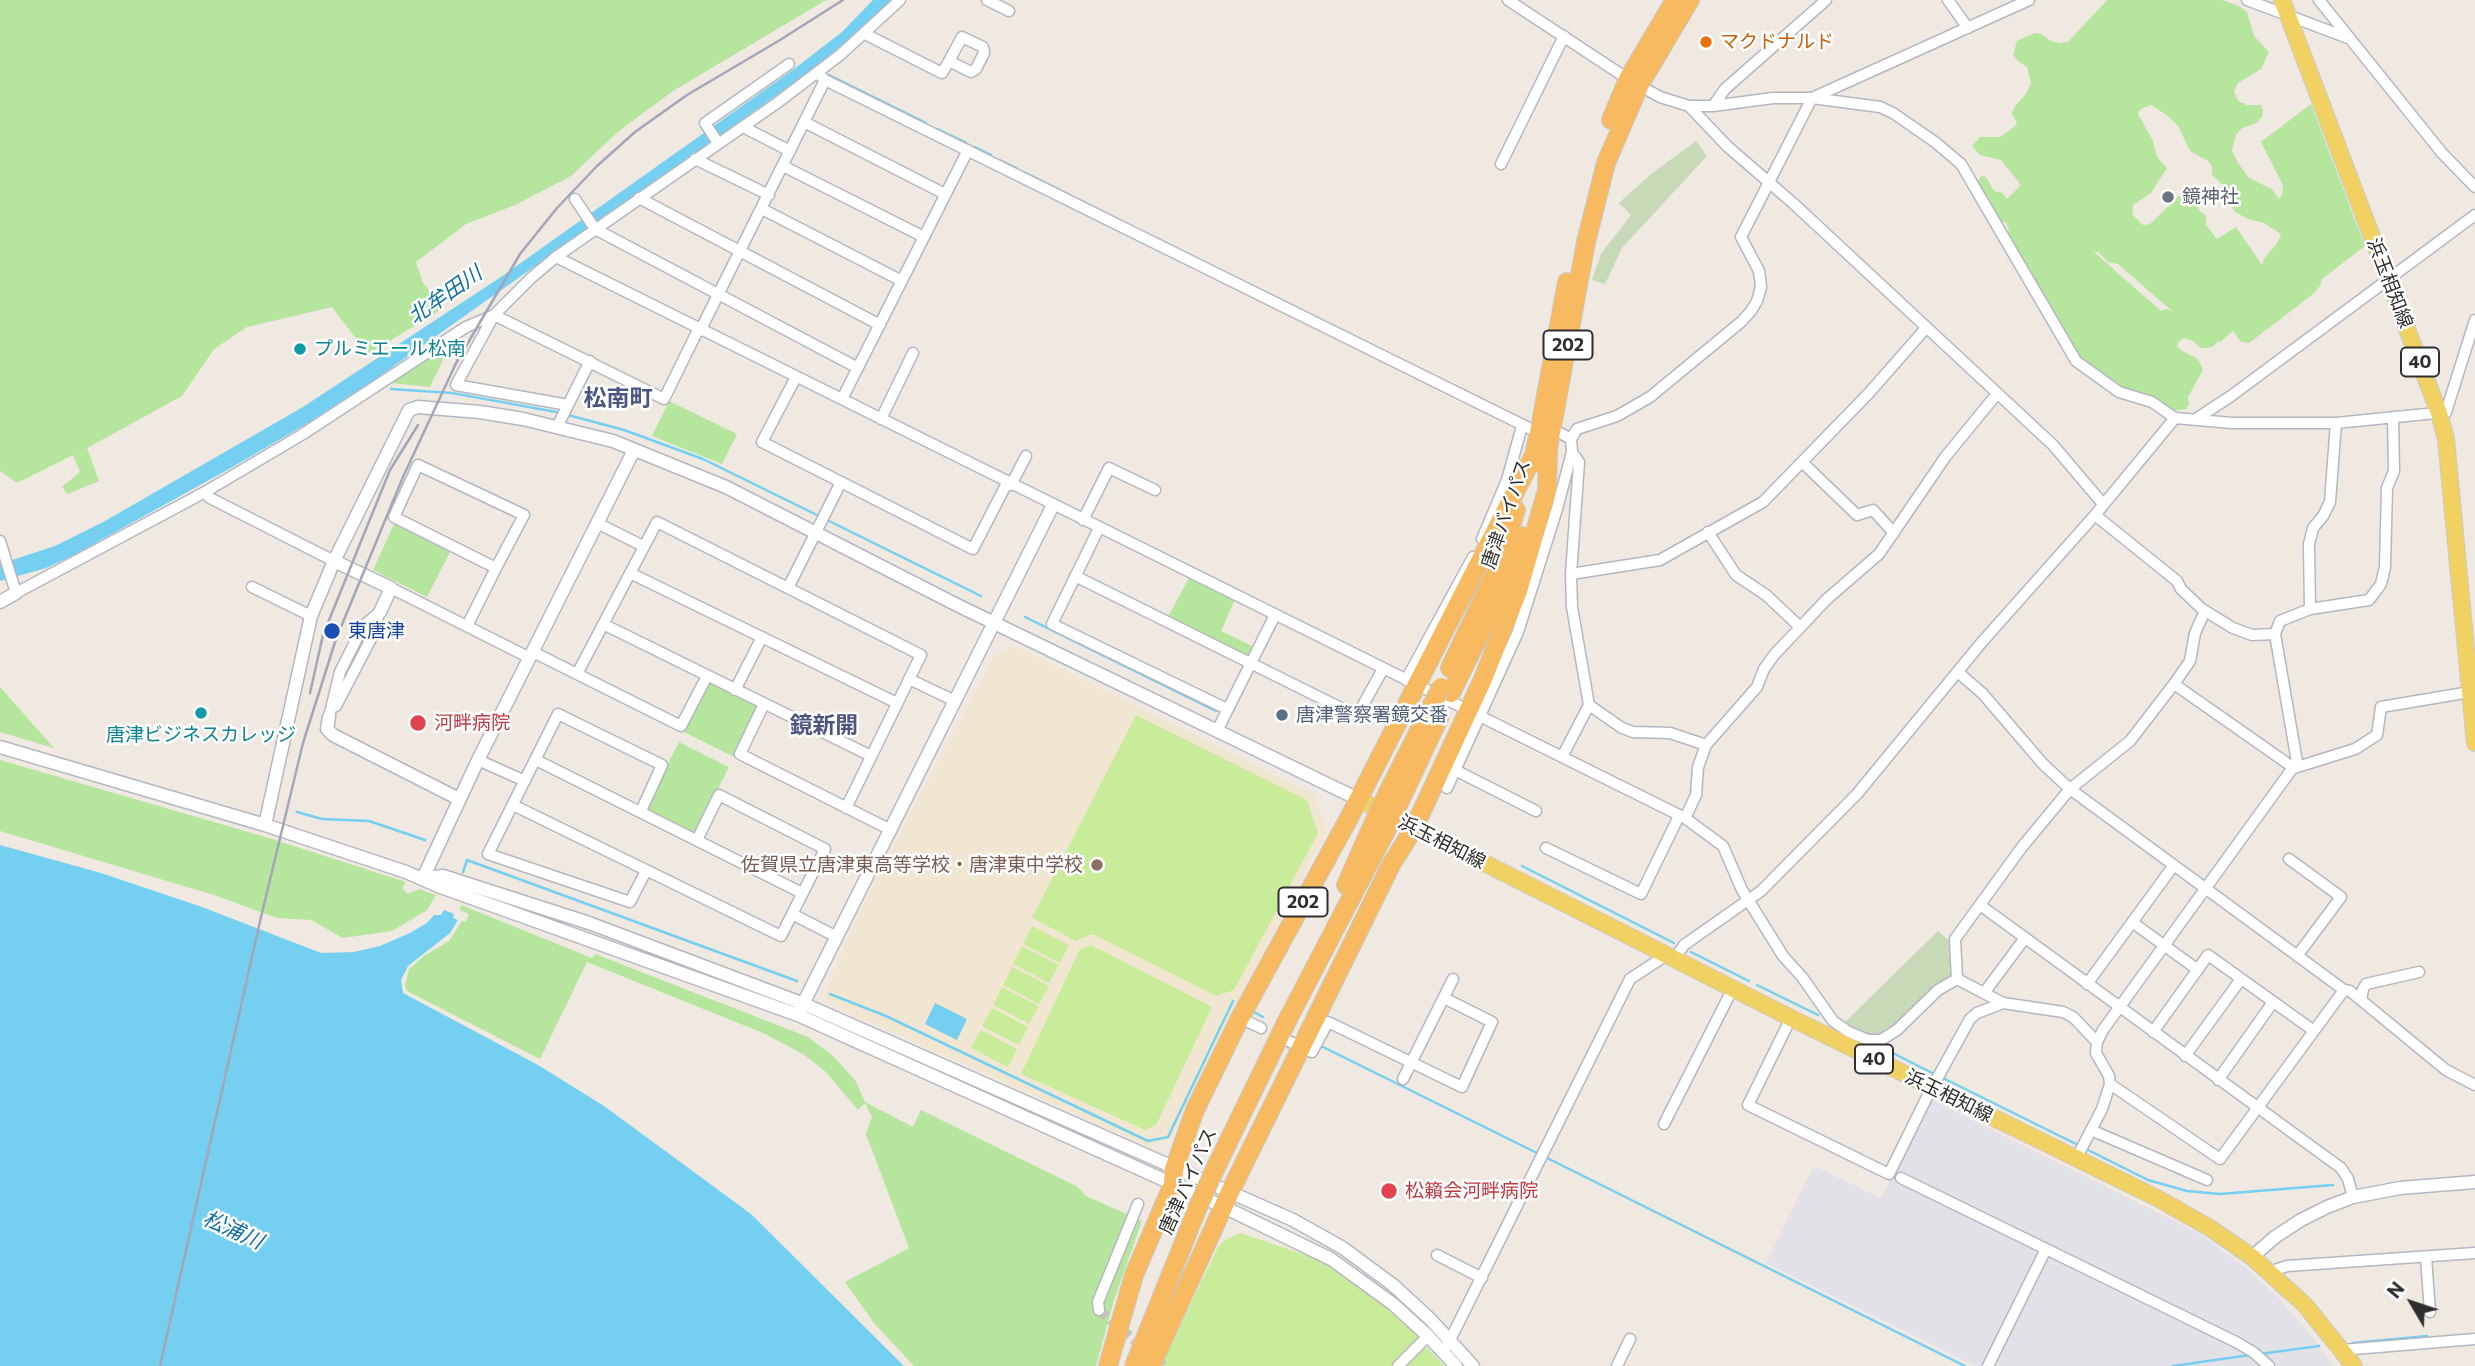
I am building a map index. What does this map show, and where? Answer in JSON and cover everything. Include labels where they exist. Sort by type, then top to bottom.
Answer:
[{"type":"highway","name":"唐津バイパス","points":[[1134,1366],[1215,1170],[1446,690],[1500,594],[1514,560],[1538,495],[1574,240],[1595,160],[1675,0]]},
{"type":"highway","name":"唐津バイパス","points":[[1634,81],[1690,0]]},
{"type":"highway","name":"202","points":[[1108,1366],[1134,1275],[1174,1177],[1195,1111],[1240,1018],[1358,799],[1411,683],[1542,452]]},
{"type":"highway","name":"202","points":[[1151,1366],[1294,1044],[1414,828],[1473,715],[1518,590],[1547,490],[1542,452]]},
{"type":"main road","name":"浜玉相知線","points":[[2282,0],[2440,413],[2446,439],[2475,743]]},
{"type":"main road","name":"浜玉相知線","points":[[1358,799],[1791,1018],[2157,1198],[2210,1228],[2252,1257],[2305,1305],[2354,1366]]},
{"type":"street","points":[[900,0],[821,76],[718,142],[594,228],[531,278],[494,315],[456,385],[563,415],[613,442],[821,523],[995,624],[1358,799]]},
{"type":"street","points":[[987,0],[1009,12]]},
{"type":"street","points":[[1508,0],[1660,97],[1689,106],[1713,106],[1773,98],[1812,98],[1887,110],[1936,142],[1961,164],[2076,361],[2119,392],[2152,401],[2175,418],[2232,423],[2336,423],[2440,413],[2448,409],[2473,337],[2475,320]]},
{"type":"street","points":[[1713,106],[1725,89],[1826,0]]},
{"type":"street","points":[[1948,0],[1968,27]]},
{"type":"street","points":[[1447,788],[1473,715],[1518,632],[1557,509],[1572,452],[1572,439],[1577,429],[1617,416],[1650,397],[1741,323],[1751,311],[1761,287],[1759,271],[1741,237],[1812,98],[2029,0]]},
{"type":"street","points":[[2247,0],[2348,38]]},
{"type":"street","points":[[2319,0],[2442,153],[2475,187]]},
{"type":"street","points":[[865,34],[942,73],[949,61]]},
{"type":"street","points":[[1501,163],[1564,36]]},
{"type":"street","points":[[718,142],[705,123],[789,64]]},
{"type":"street","points":[[0,602],[14,587],[205,492],[351,405],[466,327],[494,315],[664,399],[769,195],[804,122],[821,76]]},
{"type":"street","points":[[821,76],[1522,426],[1572,439]]},
{"type":"street","points":[[1689,106],[1727,146],[2053,445],[2103,504]]},
{"type":"street","points":[[804,122],[945,194]]},
{"type":"street","points":[[743,127],[790,151]]},
{"type":"street","points":[[842,399],[968,150]]},
{"type":"street","points":[[695,159],[769,195]]},
{"type":"street","points":[[783,166],[924,237]]},
{"type":"street","points":[[639,198],[880,325]]},
{"type":"street","points":[[575,200],[594,228],[858,368]]},
{"type":"street","points":[[762,209],[902,281]]},
{"type":"street","points":[[2196,419],[2475,215]]},
{"type":"street","points":[[556,257],[1682,817],[1723,846],[1749,901],[1783,956],[1802,977],[1833,1021],[1849,1032],[1868,1040],[1881,1040],[1897,1030],[1938,990],[1957,979]]},
{"type":"street","points":[[1571,574],[1660,559],[1763,502],[1868,393],[1926,328]]},
{"type":"street","points":[[881,419],[913,353]]},
{"type":"street","points":[[563,415],[590,361]]},
{"type":"street","points":[[796,377],[762,442],[973,549],[1026,456]]},
{"type":"street","points":[[1546,848],[1641,894],[1696,796],[1698,767],[1706,746],[1757,687],[1764,669],[1774,655],[1827,600],[1879,554],[1945,456],[1996,395]]},
{"type":"street","points":[[265,825],[311,616],[334,561],[409,410],[418,407],[563,415]]},
{"type":"street","points":[[2076,1159],[2102,1109],[2110,1084],[2109,1076],[2096,1053],[2097,1042],[2297,762],[2274,634],[2280,621],[2311,609],[2369,600],[2381,584],[2385,567],[2387,488],[2394,471],[2393,417]]},
{"type":"street","points":[[1443,1351],[1451,1340],[1630,979],[1671,956],[1749,901],[1801,853],[1857,794],[1982,642],[2095,515],[2175,418]]},
{"type":"street","points":[[2311,609],[2309,544],[2313,528],[2330,502],[2336,423]]},
{"type":"street","points":[[1411,683],[1484,536],[1507,481],[1522,426]]},
{"type":"street","points":[[423,878],[478,760],[634,450]]},
{"type":"street","points":[[1562,757],[1589,705],[1572,607],[1571,574],[1579,462],[1572,452]]},
{"type":"street","points":[[1802,462],[1857,515],[1873,510],[1894,533]]},
{"type":"street","points":[[468,625],[524,515],[418,464],[394,517],[496,568]]},
{"type":"street","points":[[1083,520],[1109,468],[1155,490]]},
{"type":"street","points":[[788,588],[841,482]]},
{"type":"street","points":[[205,492],[210,498],[334,561],[577,674],[681,726],[707,676]]},
{"type":"street","points":[[801,1009],[1053,505]]},
{"type":"street","points":[[2095,515],[2177,581],[2181,589],[2205,611],[2233,628],[2252,635],[2274,634]]},
{"type":"street","points":[[577,674],[657,522],[920,654],[846,808]]},
{"type":"street","points":[[597,523],[643,546]]},
{"type":"street","points":[[1099,528],[1052,624],[1227,709]]},
{"type":"street","points":[[1708,533],[1736,575],[1766,595],[1800,627]]},
{"type":"street","points":[[0,541],[14,587]]},
{"type":"street","points":[[630,573],[897,703]]},
{"type":"street","points":[[1075,576],[1357,716],[1382,669]]},
{"type":"street","points":[[252,587],[311,616]]},
{"type":"street","points":[[391,588],[380,612],[363,626],[340,672],[327,729],[333,735],[459,799]]},
{"type":"street","points":[[1957,979],[1955,939],[2022,847],[2070,789],[2130,741],[2174,684],[2190,661],[2194,633],[2205,611]]},
{"type":"street","points":[[1217,731],[1275,615]]},
{"type":"street","points":[[603,624],[871,756]]},
{"type":"street","points":[[736,690],[762,637]]},
{"type":"street","points":[[1958,672],[1983,694],[2043,764],[2070,789],[2344,990],[2350,991],[2446,1070],[2475,1085]]},
{"type":"street","points":[[909,679],[956,701]]},
{"type":"street","points":[[2294,768],[2355,749],[2377,735],[2381,707],[2471,681]]},
{"type":"street","points":[[2174,684],[2294,768]]},
{"type":"street","points":[[764,704],[740,754],[891,830]]},
{"type":"street","points":[[1589,705],[1622,728],[1633,732],[1670,733],[1706,746]]},
{"type":"street","points":[[641,811],[662,765],[558,714],[488,854],[630,902],[646,871]]},
{"type":"street","points":[[0,747],[265,825],[801,1009],[1174,1177],[1227,1199],[1293,1220],[1343,1248],[1393,1285],[1451,1340],[1473,1366]]},
{"type":"street","points":[[478,760],[525,781]]},
{"type":"street","points":[[536,760],[802,893]]},
{"type":"street","points":[[1455,770],[1536,811]]},
{"type":"street","points":[[513,805],[781,936],[825,849],[719,795],[697,840]]},
{"type":"street","points":[[2289,859],[2341,897],[2297,956]]},
{"type":"street","points":[[2087,984],[2174,865]]},
{"type":"street","points":[[1980,905],[2341,1168],[2348,1179],[2353,1197]]},
{"type":"street","points":[[792,914],[837,937]]},
{"type":"street","points":[[2132,922],[2197,970]]},
{"type":"street","points":[[1984,993],[2025,939]]},
{"type":"street","points":[[2153,1032],[2208,955],[2314,1031]]},
{"type":"street","points":[[2361,1000],[2366,984],[2418,972]]},
{"type":"street","points":[[1403,1079],[1453,979]]},
{"type":"street","points":[[1957,979],[2003,1003],[2063,1012],[2073,1017],[2097,1042]]},
{"type":"street","points":[[2185,1056],[2241,979]]},
{"type":"street","points":[[1664,1124],[1732,988]]},
{"type":"street","points":[[2110,1084],[2220,1159],[2344,990]]},
{"type":"street","points":[[1294,1044],[1312,1052],[1328,1022],[1462,1087],[1492,1022],[1444,998]]},
{"type":"street","points":[[2218,1080],[2273,1002]]},
{"type":"street","points":[[1791,1018],[1748,1105],[1889,1174],[1970,1019],[1977,1013],[2003,1003]]},
{"type":"street","points":[[1240,1018],[1261,1028]]},
{"type":"street","points":[[2091,1130],[2207,1180]]},
{"type":"street","points":[[1901,1178],[2046,1249],[2262,1361]]},
{"type":"street","points":[[2252,1257],[2275,1237],[2301,1220],[2353,1197],[2400,1188],[2475,1182]]},
{"type":"street","points":[[1227,1199],[1342,1266],[1393,1304],[1456,1366]]},
{"type":"street","points":[[1099,1310],[1098,1302],[1138,1204]]},
{"type":"street","points":[[1988,1366],[2046,1249]]},
{"type":"street","points":[[2269,1272],[2287,1266],[2475,1254]]},
{"type":"street","points":[[1437,1255],[1482,1278]]},
{"type":"street","points":[[2426,1257],[2430,1312]]},
{"type":"street","points":[[1398,1366],[1428,1336]]},
{"type":"street","points":[[1617,1366],[1630,1339]]},
{"type":"street","points":[[2342,1350],[2475,1339]]},
{"type":"shaded area","name":"佐賀県立唐津東高等学校・唐津東中学校","points":[[1014,646],[1314,794],[1326,832],[1230,1015],[1171,1138],[1150,1147],[827,1003],[825,990],[867,898],[994,655]]},
{"type":"shaded area","points":[[1930,1099],[2202,1235],[2277,1296],[2315,1340],[2333,1366],[1976,1366],[1766,1263],[1814,1166],[1881,1198]]},
{"type":"green space","points":[[0,0],[826,0],[673,91],[619,131],[571,176],[515,205],[466,224],[416,262],[423,283],[444,308],[368,354],[332,307],[247,327],[214,349],[182,396],[87,448],[99,481],[67,494],[62,487],[80,472],[73,455],[17,483],[0,471]]},
{"type":"green space","name":"鏡神社","points":[[2107,0],[2222,0],[2239,6],[2247,12],[2254,36],[2269,52],[2261,69],[2238,83],[2234,91],[2238,101],[2247,105],[2261,105],[2263,110],[2262,117],[2256,123],[2242,128],[2236,135],[2232,151],[2238,163],[2249,178],[2272,189],[2279,199],[2283,185],[2261,142],[2311,104],[2365,246],[2322,279],[2312,295],[2249,343],[2241,342],[2233,331],[2208,348],[2201,348],[2184,338],[2178,342],[2177,346],[2181,350],[2198,359],[2203,370],[2188,397],[2189,404],[2186,409],[2171,411],[2126,399],[2081,373],[2028,289],[2004,239],[2009,230],[2006,223],[1993,220],[1974,187],[1981,176],[1986,177],[1994,191],[2002,193],[2007,199],[2021,185],[2001,160],[1980,155],[1972,146],[1980,137],[2000,137],[2017,123],[2012,113],[2031,83],[2027,67],[2013,55],[2017,41],[2034,33],[2051,41],[2068,42]],"holes":[[[2151,105],[2178,126],[2190,151],[2212,166],[2212,175],[2232,197],[2231,204],[2235,212],[2264,223],[2281,234],[2262,265],[2236,227],[2217,239],[2206,225],[2206,216],[2199,210],[2197,198],[2190,193],[2181,194],[2150,224],[2143,225],[2132,214],[2133,205],[2151,193],[2167,168],[2157,157],[2153,141],[2138,114],[2141,109]],[[2094,252],[2098,252],[2108,262],[2118,264],[2173,312],[2166,309],[2161,311]]]},
{"type":"green space","points":[[1696,141],[1707,156],[1622,248],[1605,284],[1592,280],[1601,254],[1631,215],[1619,203],[1651,174]]},
{"type":"green space","points":[[451,343],[430,387],[391,383],[402,373]]},
{"type":"green space","points":[[669,401],[737,434],[722,464],[652,436]]},
{"type":"green space","points":[[395,522],[451,550],[427,597],[373,570]]},
{"type":"green space","points":[[1190,576],[1235,599],[1221,631],[1256,648],[1249,658],[1168,617]]},
{"type":"green space","points":[[709,681],[759,706],[734,757],[684,732]]},
{"type":"green space","points":[[0,687],[54,748],[0,732]]},
{"type":"green space","points":[[1136,715],[1307,800],[1318,833],[1234,990],[1216,996],[1093,934],[1076,941],[1032,918]]},
{"type":"green space","points":[[679,742],[729,767],[695,834],[645,809]]},
{"type":"green space","points":[[0,760],[269,838],[406,882],[402,888],[408,894],[419,889],[436,895],[427,910],[392,931],[343,938],[311,920],[277,918],[214,895],[0,831]]},
{"type":"green space","points":[[461,905],[592,958],[595,954],[808,1037],[833,1056],[855,1080],[865,1102],[913,1127],[921,1110],[1078,1187],[1086,1196],[1142,1221],[1114,1300],[1096,1366],[914,1366],[874,1323],[845,1282],[909,1248],[866,1134],[872,1117],[865,1103],[858,1110],[826,1072],[803,1054],[763,1033],[587,962],[540,1059],[407,991],[405,986],[409,969],[449,941],[462,921],[466,922],[469,914],[460,910]]},
{"type":"green space","points":[[1032,926],[1069,945],[1060,963],[1023,944]]},
{"type":"green space","points":[[1938,931],[1953,944],[1954,977],[1886,1033],[1875,1036],[1856,1033],[1843,1024]]},
{"type":"green space","points":[[1091,945],[1212,1007],[1156,1125],[1145,1130],[1021,1074],[1080,949]]},
{"type":"green space","points":[[1022,946],[1059,965],[1049,983],[1013,964]]},
{"type":"green space","points":[[1012,967],[1049,986],[1039,1004],[1003,985]]},
{"type":"green space","points":[[1002,987],[1039,1006],[1029,1024],[993,1005]]},
{"type":"green space","points":[[992,1008],[1028,1027],[1019,1045],[982,1026]]},
{"type":"green space","points":[[981,1030],[1017,1049],[1008,1067],[971,1048]]},
{"type":"green space","points":[[1241,1233],[1314,1258],[1337,1271],[1381,1301],[1444,1366],[1161,1366],[1217,1249],[1225,1240]]},
{"type":"water","points":[[873,0],[891,0],[849,40],[798,80],[374,380],[308,423],[229,469],[70,557],[46,568],[0,581],[0,564],[55,546],[105,521],[303,407],[501,277],[794,69],[842,32]]},
{"type":"water","name":"松浦川","points":[[0,845],[101,873],[202,907],[321,953],[354,952],[380,946],[410,933],[427,923],[434,915],[441,915],[444,910],[454,914],[453,918],[458,920],[450,933],[408,966],[401,980],[403,993],[538,1065],[604,1106],[751,1214],[904,1366],[0,1366]]},
{"type":"water","points":[[935,1003],[967,1019],[957,1040],[925,1024]]},
{"type":"waterway","points":[[829,75],[926,123]]},
{"type":"waterway","points":[[937,129],[966,143]]},
{"type":"waterway","points":[[975,147],[991,155]]},
{"type":"waterway","points":[[999,160],[1016,168]]},
{"type":"waterway","points":[[1024,172],[1109,215]]},
{"type":"waterway","points":[[391,389],[452,393],[562,413]]},
{"type":"waterway","points":[[568,415],[624,430],[703,459],[821,517]]},
{"type":"waterway","points":[[827,520],[981,596]]},
{"type":"waterway","points":[[1025,617],[1216,711]]},
{"type":"waterway","points":[[297,812],[322,819],[369,821],[425,840]]},
{"type":"waterway","points":[[463,872],[467,860],[797,981]]},
{"type":"waterway","points":[[1522,866],[1674,943]]},
{"type":"waterway","points":[[1691,952],[1749,981]]},
{"type":"waterway","points":[[1757,985],[1818,1015]]},
{"type":"waterway","points":[[830,994],[886,1016],[1148,1141],[1168,1137],[1233,1001]]},
{"type":"waterway","points":[[1254,1012],[1263,1017]]},
{"type":"waterway","points":[[1323,1047],[1539,1154]]},
{"type":"waterway","points":[[1885,1049],[1936,1075]]},
{"type":"waterway","points":[[1943,1078],[2078,1145]]},
{"type":"waterway","points":[[2086,1149],[2148,1180],[2187,1191],[2220,1194],[2333,1185]]},
{"type":"waterway","points":[[1545,1157],[1965,1366]]},
{"type":"waterway","points":[[2353,1343],[2427,1336]]},
{"type":"waterway","points":[[2260,1354],[2319,1346]]},
{"type":"waterway","points":[[2173,1366],[2250,1355]]},
{"type":"tunnel","points":[[1099,1310],[1164,1366]]},
{"type":"railway","points":[[455,365],[520,254],[557,208],[597,166],[635,132],[687,95],[843,0]]},
{"type":"railway","points":[[160,1366],[303,743],[336,639],[403,477],[458,359]]},
{"type":"railway","points":[[310,693],[323,635],[390,470],[418,425]]},
{"type":"place","name":"マクドナルド","points":[[1706,42]]},
{"type":"place","name":"鏡神社","points":[[2168,197]]},
{"type":"place","name":"プルミエール松南","points":[[300,349]]},
{"type":"place","name":"東唐津","points":[[332,631]]},
{"type":"place","name":"唐津ビジネスカレッジ","points":[[201,713]]},
{"type":"place","name":"唐津警察署鏡交番","points":[[1282,715]]},
{"type":"place","name":"河畔病院","points":[[418,723]]},
{"type":"place","name":"佐賀県立唐津東高等学校・唐津東中学校","points":[[1097,865]]},
{"type":"place","name":"松籟会河畔病院","points":[[1389,1191]]},
{"type":"district","name":"松南町","points":[[618,398]]},
{"type":"district","name":"鏡新開","points":[[824,725]]},
{"type":"water label","name":"北牟田川","points":[[445,295]]}]
